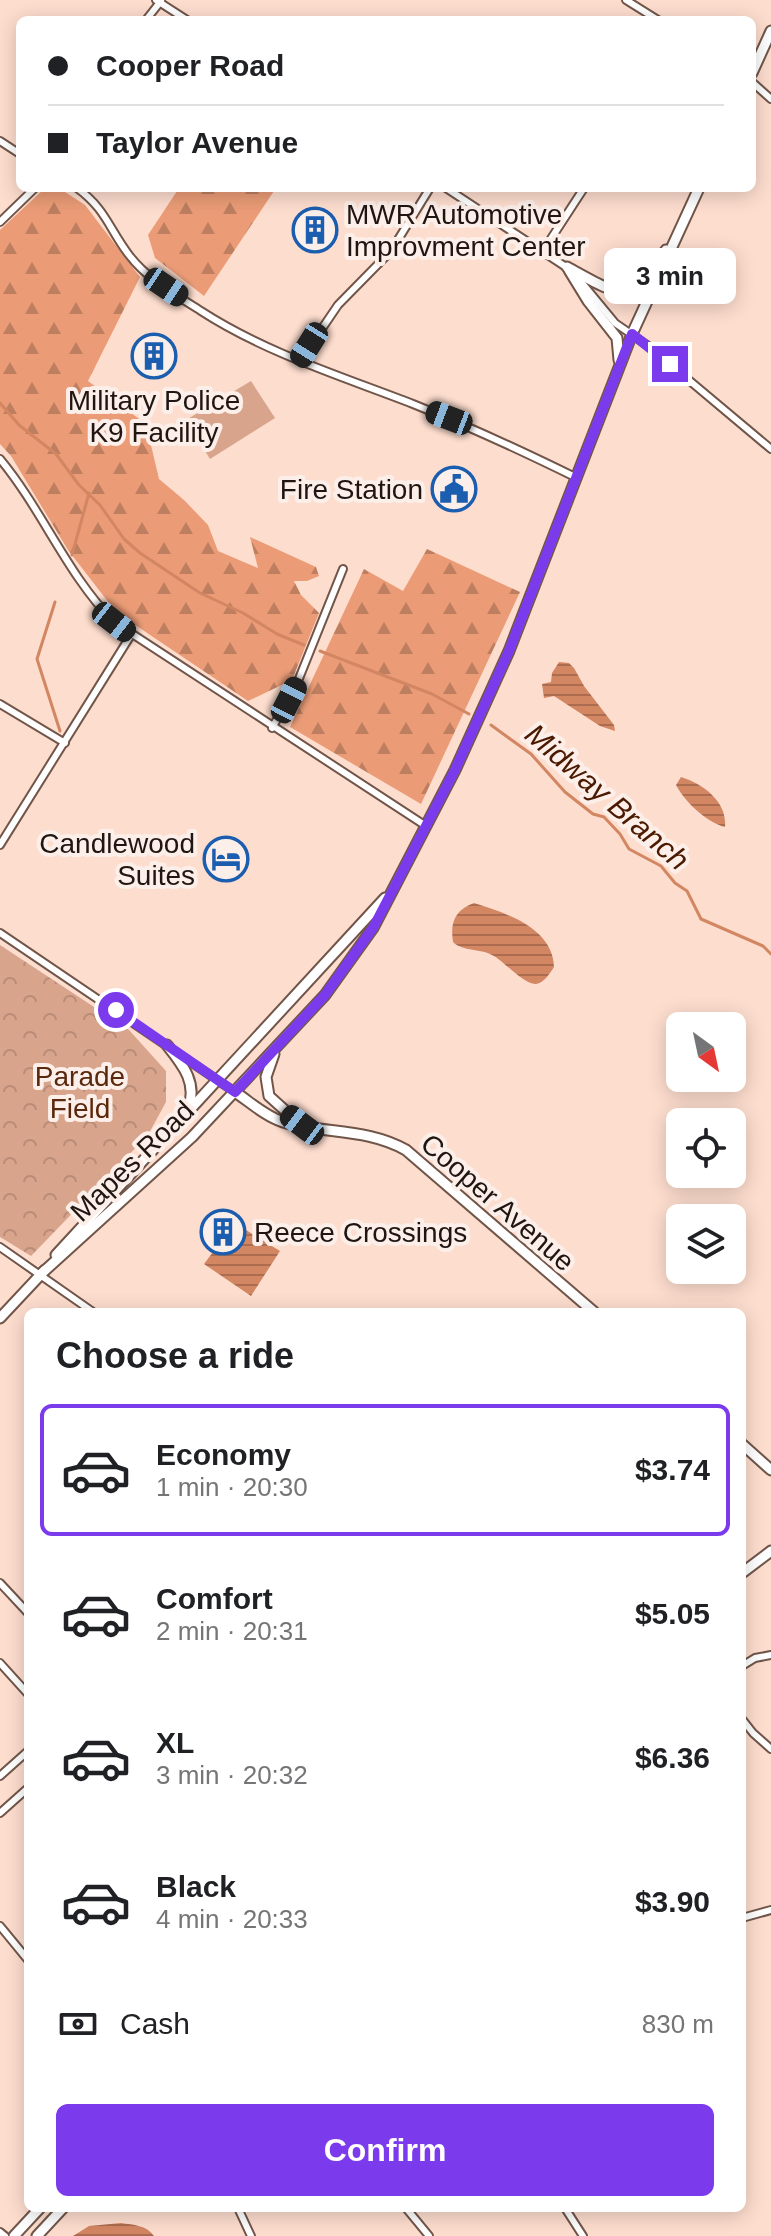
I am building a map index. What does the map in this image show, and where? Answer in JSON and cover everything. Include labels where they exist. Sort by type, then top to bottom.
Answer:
[{"type":"street","points":[[626,0],[652,16]]},
{"type":"street","points":[[159,1],[181,16]]},
{"type":"street","points":[[756,64],[771,31]]},
{"type":"street","points":[[756,86],[771,99]]},
{"type":"street","points":[[0,222],[31,192]]},
{"type":"street","points":[[82,192],[98,204],[128,253],[152,277],[239,334],[458,422],[575,477]]},
{"type":"street","points":[[300,361],[338,305],[391,251],[428,192]]},
{"type":"street","points":[[452,192],[567,267],[610,291],[629,290],[645,276],[680,231]]},
{"type":"street","points":[[543,251],[581,192]]},
{"type":"street","name":"Mapes Road","points":[[41,1274],[162,1166],[235,1092],[325,995],[373,928],[426,826],[509,651],[618,368],[697,192]]},
{"type":"street","points":[[567,267],[610,317],[771,449]]},
{"type":"street","points":[[567,267],[588,301],[617,338],[618,368]]},
{"type":"street","points":[[0,459],[16,479],[83,587],[114,622],[426,826]]},
{"type":"street","points":[[272,728],[296,686],[343,569]]},
{"type":"street","points":[[0,845],[131,635]]},
{"type":"street","points":[[0,704],[65,743]]},
{"type":"street","name":"Mapes Road","points":[[0,1318],[75,1232],[343,947],[395,886]]},
{"type":"street","points":[[0,933],[235,1092]]},
{"type":"street","points":[[167,1045],[191,1080],[190,1105],[185,1115]]},
{"type":"street","points":[[277,1046],[266,1077],[267,1091],[272,1101],[302,1125]]},
{"type":"street","name":"Cooper Avenue","points":[[235,1092],[272,1117],[302,1125],[368,1134],[406,1150],[589,1308]]},
{"type":"street","points":[[0,1247],[88,1308]]},
{"type":"street","points":[[746,1448],[771,1470]]},
{"type":"street","points":[[746,1570],[771,1551]]},
{"type":"street","points":[[0,1583],[24,1609]]},
{"type":"street","points":[[746,1664],[771,1655]]},
{"type":"street","points":[[0,1663],[24,1690]]},
{"type":"street","points":[[746,1724],[771,1749]]},
{"type":"street","points":[[0,1776],[24,1755]]},
{"type":"street","points":[[0,1813],[24,1792]]},
{"type":"street","points":[[746,1916],[771,1910]]},
{"type":"street","points":[[0,1926],[24,1955]]},
{"type":"street","points":[[14,2236],[36,2212]]},
{"type":"street","points":[[37,2236],[59,2212]]},
{"type":"street","points":[[240,2212],[251,2236]]},
{"type":"street","points":[[409,2212],[429,2236]]},
{"type":"street","points":[[568,2212],[583,2236]]},
{"type":"street","points":[[0,2232],[5,2236]]},
{"type":"green space","points":[[41,192],[65,192],[85,205],[140,277],[88,381],[146,424],[159,479],[208,525],[218,551],[258,568],[250,537],[316,567],[319,576],[307,581],[294,581],[301,595],[319,613],[292,680],[248,701],[116,612],[68,550],[11,456],[0,444],[0,230]]},
{"type":"green space","points":[[176,192],[273,192],[204,296],[155,258],[148,235]]},
{"type":"green space","points":[[251,381],[275,418],[210,459],[186,420]]},
{"type":"green space","points":[[427,549],[520,592],[421,804],[290,727],[364,569],[403,591]]},
{"type":"green space","name":"Parade Field","points":[[0,945],[129,1030],[166,1071],[166,1102],[148,1135],[31,1256],[0,1237]]},
{"type":"shaded area","points":[[559,662],[569,663],[574,668],[614,725],[615,731],[600,726],[554,696],[544,698],[542,684],[551,682],[552,673]]},
{"type":"shaded area","points":[[681,777],[712,795],[722,809],[725,827],[704,816],[685,798],[676,785]]},
{"type":"shaded area","points":[[474,903],[513,917],[537,932],[552,953],[554,967],[544,980],[531,983],[494,956],[453,942],[455,918],[462,909]]},
{"type":"shaded area","points":[[246,1230],[280,1251],[251,1296],[204,1264],[225,1236],[238,1243]]},
{"type":"shaded area","points":[[121,2223],[143,2228],[154,2236],[73,2236],[89,2226]]},
{"type":"waterway","name":"Midway Branch","points":[[0,403],[19,425],[56,454],[79,485],[100,505],[124,539],[140,553],[200,593],[304,645]]},
{"type":"waterway","points":[[72,555],[89,493]]},
{"type":"waterway","points":[[55,602],[37,659],[60,731]]},
{"type":"waterway","name":"Midway Branch","points":[[320,651],[432,694],[469,714]]},
{"type":"waterway","name":"Midway Branch","points":[[491,725],[531,754],[565,792],[593,814],[604,817],[629,849],[661,866],[675,883],[687,891],[701,919],[763,946],[771,954]]},
{"type":"place","name":"MWR Automotive Improvment Center","points":[[315,230]]},
{"type":"place","name":"Military Police K9 Facility","points":[[154,356]]},
{"type":"place","name":"Fire Station","points":[[454,489]]},
{"type":"place","name":"Candlewood Suites","points":[[226,859]]},
{"type":"place","name":"Reece Crossings","points":[[223,1232]]},
{"type":"route","points":[[116,1010],[235,1092],[325,995],[373,928],[455,770],[509,651],[632,334],[670,364]]}]
